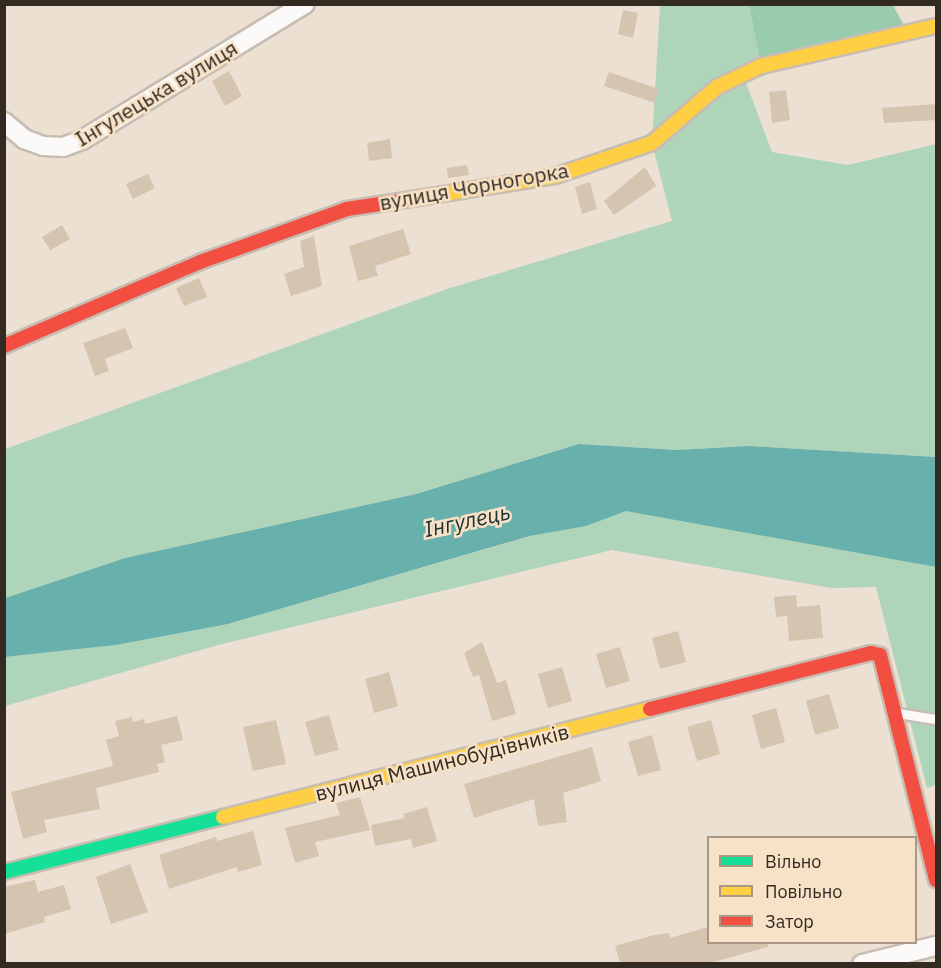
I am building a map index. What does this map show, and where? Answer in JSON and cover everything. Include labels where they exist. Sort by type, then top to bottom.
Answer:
[{"type":"street","name":"Інгулецька вулиця","points":[[4,122],[24,139],[43,146],[63,147],[82,140],[299,6]]},
{"type":"street","name":"вулиця Чорногорка","points":[[4,346],[200,262],[347,209],[555,176],[652,143],[717,87],[761,66],[936,26]]},
{"type":"street","name":"вулиця Машинобудівників","points":[[4,872],[871,653],[880,655],[895,713]]},
{"type":"street","points":[[895,713],[936,880]]},
{"type":"street","points":[[861,963],[936,946]]},
{"type":"lane","points":[[895,713],[936,719]]},
{"type":"green space","points":[[660,5],[749,5],[761,66],[743,75],[772,152],[848,165],[936,144],[936,457],[749,446],[677,450],[579,444],[416,494],[125,558],[5,598],[5,449],[447,289],[672,221],[652,143]]},
{"type":"green space","points":[[749,5],[893,5],[908,33],[761,66]]},
{"type":"green space","points":[[626,510],[936,567],[936,785],[927,788],[876,587],[832,588],[612,550],[218,645],[5,706],[5,657],[116,645],[228,624],[535,535],[586,526]]},
{"type":"water","name":"Інгулець","points":[[579,444],[677,450],[749,446],[936,457],[936,567],[626,511],[586,526],[530,536],[228,624],[116,645],[5,657],[5,598],[125,558],[416,494]]},
{"type":"building","points":[[623,10],[638,13],[633,38],[618,34]]},
{"type":"building","points":[[229,71],[242,96],[225,106],[212,81]]},
{"type":"building","points":[[609,72],[659,89],[655,103],[604,86]]},
{"type":"building","points":[[786,90],[790,120],[772,123],[769,92]]},
{"type":"building","points":[[936,104],[936,120],[884,123],[882,108]]},
{"type":"building","points":[[390,139],[392,158],[369,161],[367,143]]},
{"type":"building","points":[[467,165],[469,175],[448,178],[447,168]]},
{"type":"building","points":[[645,167],[656,186],[614,215],[604,201]]},
{"type":"building","points":[[148,174],[155,188],[133,199],[126,184]]},
{"type":"building","points":[[590,182],[597,209],[582,214],[575,187]]},
{"type":"building","points":[[62,225],[70,239],[50,250],[42,237]]},
{"type":"building","points":[[403,229],[411,254],[375,266],[378,276],[358,281],[349,246]]},
{"type":"building","points":[[314,236],[322,286],[291,296],[284,274],[304,267],[300,241]]},
{"type":"building","points":[[199,278],[207,297],[184,306],[176,288]]},
{"type":"building","points":[[125,328],[133,348],[105,359],[109,371],[95,376],[83,343]]},
{"type":"building","points":[[796,595],[797,607],[820,605],[823,638],[789,641],[787,616],[776,617],[774,597]]},
{"type":"building","points":[[678,631],[686,662],[660,669],[652,638]]},
{"type":"building","points":[[482,642],[497,683],[506,680],[516,714],[492,721],[479,675],[473,677],[464,653]]},
{"type":"building","points":[[620,647],[630,681],[606,688],[596,654]]},
{"type":"building","points":[[562,667],[572,701],[548,708],[538,674]]},
{"type":"building","points":[[389,672],[398,706],[374,713],[365,679]]},
{"type":"building","points":[[829,694],[839,728],[815,735],[806,701]]},
{"type":"building","points":[[776,708],[785,742],[761,749],[752,715]]},
{"type":"building","points":[[329,715],[339,750],[315,756],[305,722]]},
{"type":"building","points":[[177,716],[183,740],[161,745],[165,762],[157,764],[159,772],[96,788],[100,809],[44,820],[47,832],[23,839],[11,792],[113,766],[106,740],[119,736],[115,721],[132,717],[133,722],[144,719],[145,724]]},
{"type":"building","points":[[276,720],[286,764],[253,771],[243,727]]},
{"type":"building","points":[[711,720],[720,754],[697,761],[687,727]]},
{"type":"building","points":[[652,735],[661,770],[638,776],[628,742]]},
{"type":"building","points":[[592,747],[601,781],[563,793],[567,822],[538,826],[534,799],[474,818],[464,784]]},
{"type":"building","points":[[360,797],[370,830],[315,842],[319,856],[295,863],[285,828],[340,815],[336,803]]},
{"type":"building","points":[[427,807],[437,841],[413,848],[411,839],[375,846],[371,825],[405,818],[403,814]]},
{"type":"building","points":[[253,831],[262,865],[238,872],[237,867],[169,889],[159,855],[216,837],[217,841]]},
{"type":"building","points":[[130,864],[148,912],[111,924],[96,877]]},
{"type":"building","points":[[35,880],[38,892],[64,885],[71,909],[44,917],[45,922],[4,934],[4,887]]},
{"type":"building","points":[[707,927],[707,944],[768,944],[768,947],[710,963],[620,963],[615,946],[654,935],[669,933],[670,938]]},
{"type":"traffic: fast","points":[[4,872],[223,817]]},
{"type":"traffic: slow","points":[[412,199],[555,176],[652,143],[717,87],[761,66],[936,26]]},
{"type":"traffic: slow","points":[[223,817],[650,709]]},
{"type":"traffic: jam","points":[[4,346],[200,262],[347,209],[412,199]]},
{"type":"traffic: jam","points":[[650,709],[871,653],[880,655],[936,880]]}]
